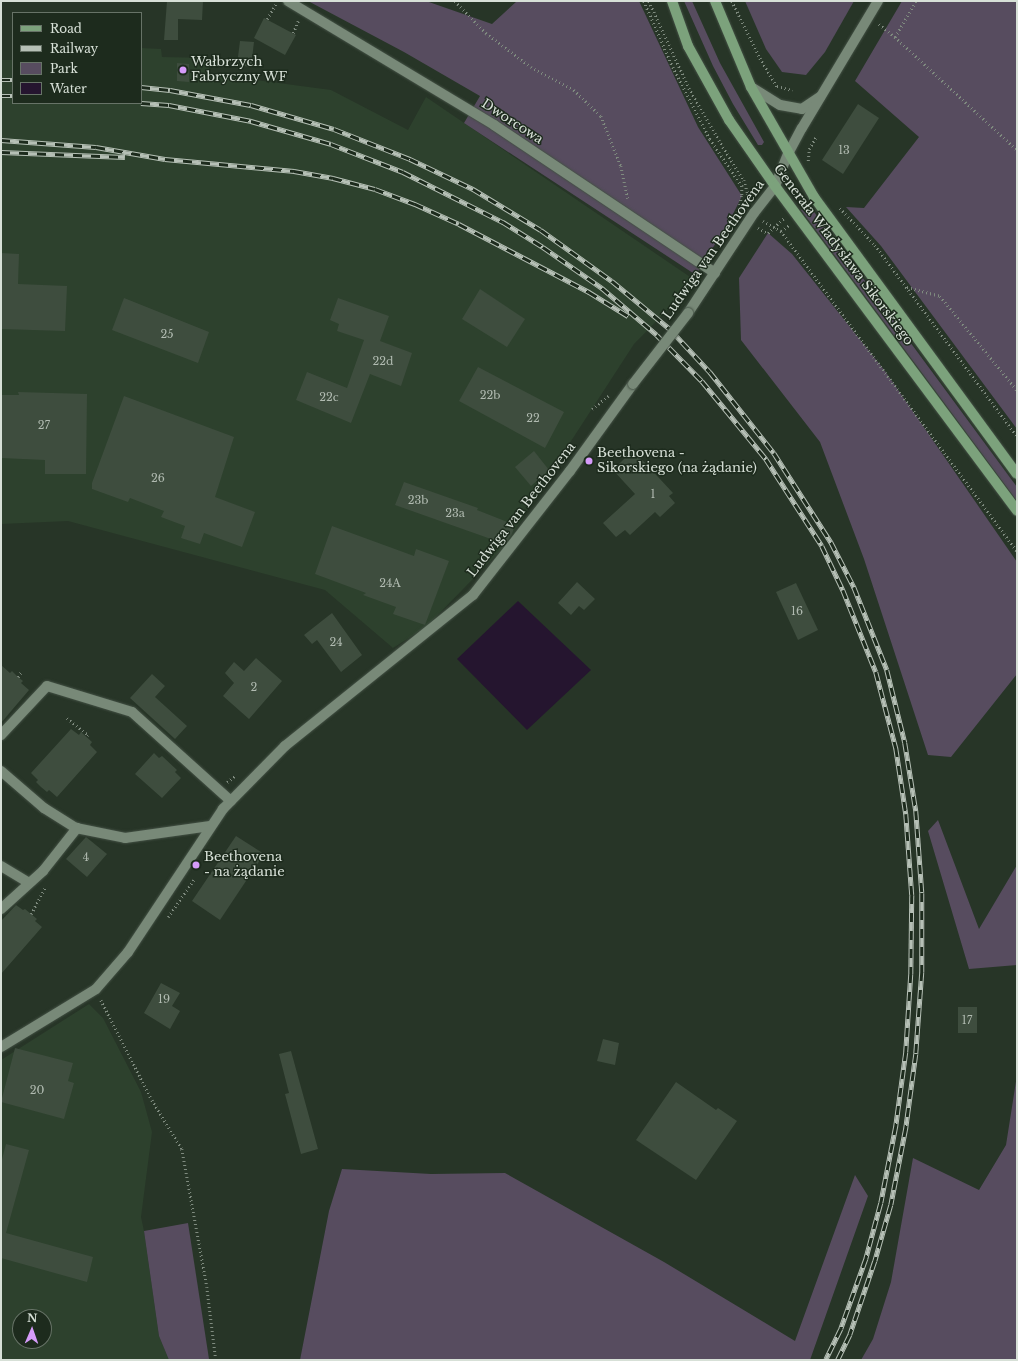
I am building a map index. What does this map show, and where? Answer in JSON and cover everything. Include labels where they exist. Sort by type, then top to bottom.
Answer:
[{"type":"main road","name":"Generała Władysława Sikorskiego","points":[[672,1],[688,46],[729,120],[775,186],[1017,511]]},
{"type":"main road","name":"Generała Władysława Sikorskiego","points":[[715,1],[751,87],[814,197],[1017,474]]},
{"type":"street","name":"Dworcowa","points":[[288,1],[494,125],[632,219],[715,273]]},
{"type":"street","name":"Ludwiga van Beethovena","points":[[1,1047],[96,989],[128,952],[210,826],[231,800],[285,746],[473,595],[570,471],[633,384],[688,313],[730,252],[741,233],[775,186],[789,152],[878,1]]},
{"type":"street","points":[[751,87],[780,105],[802,109],[822,96]]},
{"type":"street","points":[[1,735],[47,686],[132,712],[231,800]]},
{"type":"street","points":[[1,771],[44,808],[77,828],[125,838],[210,826]]},
{"type":"street","points":[[1,909],[43,871],[77,828]]},
{"type":"street","points":[[1,866],[29,883]]},
{"type":"path","points":[[455,1],[486,33],[531,67],[574,90],[601,116],[621,166],[632,219]]},
{"type":"path","points":[[644,1],[673,67],[710,139],[742,186],[742,196],[737,216]]},
{"type":"path","points":[[650,1],[689,88],[744,180],[748,194],[745,206]]},
{"type":"path","points":[[732,1],[777,86],[792,90]]},
{"type":"path","points":[[895,36],[916,1]]},
{"type":"path","points":[[879,24],[895,36],[1017,150]]},
{"type":"path","points":[[810,165],[808,161],[809,149],[816,137]]},
{"type":"path","points":[[839,206],[875,244],[1017,436]]},
{"type":"path","points":[[757,228],[768,233],[785,217]]},
{"type":"path","points":[[762,221],[781,231],[1017,551]]},
{"type":"path","points":[[781,231],[790,225]]},
{"type":"path","points":[[906,286],[940,296],[1017,390]]},
{"type":"path","points":[[18,676],[21,672]]},
{"type":"path","points":[[66,718],[88,735],[86,737]]},
{"type":"path","points":[[31,914],[46,885],[43,871]]},
{"type":"path","points":[[96,989],[152,1100],[182,1149],[207,1287],[216,1360]]},
{"type":"shaded area","points":[[142,48],[161,49],[162,57],[208,58],[210,74],[331,90],[408,130],[426,97],[696,281],[634,344],[551,472],[506,545],[426,627],[393,648],[325,590],[68,521],[1,524],[1,60],[12,60],[12,104],[142,104]]},
{"type":"shaded area","points":[[89,1004],[103,1018],[141,1092],[152,1132],[141,1217],[159,1336],[169,1360],[1,1360],[1,1060]]},
{"type":"green space","points":[[308,1],[426,1],[492,24],[517,1],[639,1],[698,127],[742,196],[730,220],[696,275],[464,123],[480,96],[404,52]]},
{"type":"green space","points":[[684,1],[692,1],[720,63],[764,142],[762,145],[758,145],[733,104],[713,66]]},
{"type":"green space","points":[[745,1],[854,1],[825,52],[806,75],[782,72],[766,49]]},
{"type":"green space","points":[[902,1],[1017,1],[1017,429],[881,246],[846,207],[864,208],[919,137],[855,81]]},
{"type":"green space","points":[[809,205],[1017,487],[1017,501],[801,210]]},
{"type":"green space","points":[[768,233],[792,254],[885,371],[1017,562],[1017,674],[951,757],[928,755],[864,559],[820,442],[741,340],[739,278]]},
{"type":"green space","points":[[938,820],[979,929],[1017,865],[1017,965],[969,969],[928,831]]},
{"type":"green space","points":[[1017,1075],[1017,1360],[861,1360],[873,1339],[891,1282],[913,1158],[979,1190],[1006,1145]]},
{"type":"green space","points":[[342,1169],[431,1174],[505,1173],[664,1262],[795,1341],[855,1175],[868,1196],[810,1360],[300,1360],[329,1211]]},
{"type":"green space","points":[[188,1223],[209,1360],[169,1360],[159,1336],[144,1231]]},
{"type":"water","points":[[518,601],[591,670],[527,730],[457,659]]},
{"type":"building","points":[[167,1],[203,1],[202,20],[178,19],[178,40],[164,40]]},
{"type":"building","points":[[264,18],[296,35],[285,55],[254,38]]},
{"type":"building","points":[[240,41],[254,42],[251,67],[237,65]]},
{"type":"building","points":[[177,63],[189,64],[189,82],[177,81]]},
{"type":"building","points":[[858,104],[879,118],[843,174],[822,160]]},
{"type":"building","points":[[1,253],[19,254],[18,284],[67,286],[65,331],[1,329]]},
{"type":"building","points":[[480,289],[525,319],[507,347],[462,319]]},
{"type":"building","points":[[124,298],[209,332],[198,363],[112,330]]},
{"type":"building","points":[[338,298],[389,316],[380,341],[412,353],[401,386],[370,374],[351,423],[296,400],[307,372],[347,388],[364,340],[337,331],[339,324],[330,320]]},
{"type":"building","points":[[478,367],[564,412],[545,448],[459,401]]},
{"type":"building","points":[[18,392],[87,394],[86,474],[45,474],[45,460],[1,458],[1,395],[19,395]]},
{"type":"building","points":[[124,396],[234,437],[215,497],[255,512],[242,547],[204,533],[200,544],[181,538],[185,526],[161,517],[164,511],[130,498],[128,502],[92,489],[92,483]]},
{"type":"building","points":[[633,450],[673,493],[669,496],[675,503],[660,517],[655,512],[630,535],[625,530],[616,537],[603,523],[635,494],[613,470]]},
{"type":"building","points":[[534,451],[549,470],[531,486],[515,467]]},
{"type":"building","points":[[404,482],[478,508],[477,510],[515,525],[512,534],[505,544],[395,505]]},
{"type":"building","points":[[332,526],[414,556],[416,549],[449,561],[425,625],[393,614],[396,607],[363,595],[366,593],[315,574]]},
{"type":"building","points":[[577,582],[595,599],[584,610],[579,606],[571,615],[558,603]]},
{"type":"building","points":[[796,583],[818,630],[798,640],[776,592]]},
{"type":"building","points":[[332,613],[362,655],[341,672],[317,640],[312,644],[304,635]]},
{"type":"building","points":[[256,658],[282,681],[249,719],[223,696],[234,683],[225,673],[234,662],[244,671]]},
{"type":"building","points":[[1,665],[10,673],[12,671],[23,681],[21,683],[29,690],[1,723]]},
{"type":"building","points":[[152,674],[165,686],[155,697],[187,726],[175,739],[130,698]]},
{"type":"building","points":[[71,729],[79,735],[81,732],[92,742],[90,745],[97,752],[57,797],[49,790],[47,792],[41,787],[36,782],[38,780],[31,773]]},
{"type":"building","points":[[154,753],[159,758],[162,756],[177,770],[175,772],[181,778],[162,798],[135,774]]},
{"type":"building","points":[[236,836],[264,854],[220,920],[192,901]]},
{"type":"building","points":[[86,837],[107,854],[87,877],[66,859]]},
{"type":"building","points":[[16,905],[23,910],[25,909],[37,919],[35,921],[42,927],[1,974],[1,921]]},
{"type":"building","points":[[161,983],[180,993],[172,1006],[180,1011],[170,1029],[144,1013]]},
{"type":"building","points":[[958,1007],[977,1007],[977,1033],[958,1033]]},
{"type":"building","points":[[603,1039],[619,1043],[615,1065],[597,1061]]},
{"type":"building","points":[[15,1048],[73,1063],[68,1081],[74,1083],[64,1119],[1,1102]]},
{"type":"building","points":[[291,1051],[318,1149],[301,1154],[285,1094],[289,1093],[279,1054]]},
{"type":"building","points":[[676,1082],[716,1110],[718,1108],[737,1121],[696,1180],[636,1140]]},
{"type":"building","points":[[6,1144],[29,1150],[6,1233],[93,1257],[87,1282],[1,1258],[1,1163]]},
{"type":"railway","points":[[1,80],[12,80]]},
{"type":"railway","points":[[142,87],[170,90],[251,105],[334,129],[410,159],[473,189],[541,230],[612,281],[670,329],[710,372],[774,453],[831,542],[854,587],[887,670],[905,743],[916,811],[922,893],[922,972],[916,1054],[906,1128],[891,1205],[875,1261],[850,1335],[838,1360]]},
{"type":"railway","points":[[1,96],[12,96]]},
{"type":"railway","points":[[142,103],[169,105],[251,121],[331,144],[403,172],[503,222],[543,247],[602,288],[657,335],[702,381],[766,459],[822,546],[843,590],[876,672],[896,748],[906,814],[912,895],[911,974],[906,1052],[896,1126],[881,1203],[866,1259],[841,1329],[826,1360]]},
{"type":"railway","points":[[1,140],[96,147],[165,159],[294,171],[333,178],[375,189],[415,204],[459,224],[589,292],[628,316]]},
{"type":"railway","points":[[1,152],[125,157]]},
{"type":"place","name":"Wałbrzych Fabryczny WF","points":[[183,70]]},
{"type":"place","name":"Beethovena - Sikorskiego (na żądanie)","points":[[589,461]]},
{"type":"place","name":"Beethovena - na żądanie","points":[[196,865]]}]
